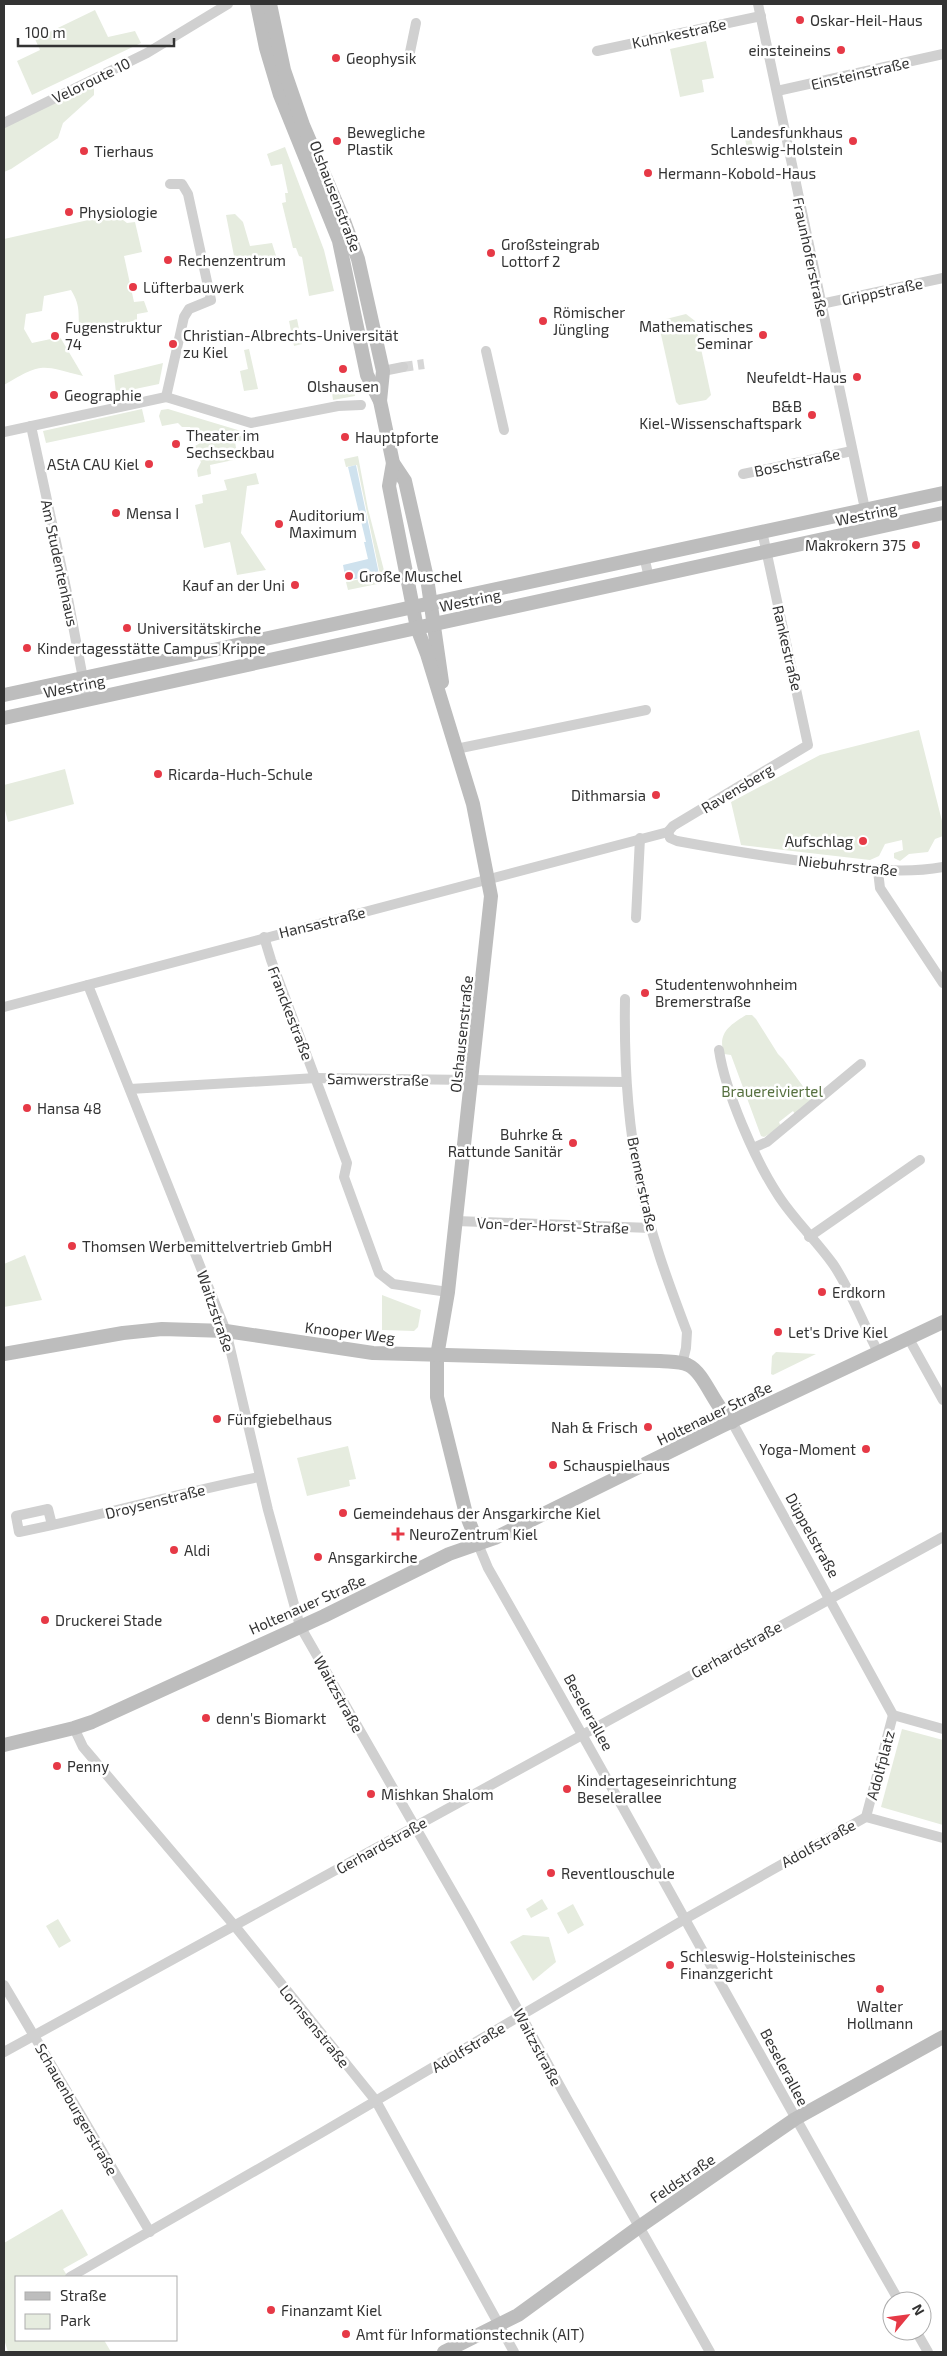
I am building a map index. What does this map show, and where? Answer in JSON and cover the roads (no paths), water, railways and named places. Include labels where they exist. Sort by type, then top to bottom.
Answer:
[{"type":"main road","name":"Olshausenstraße","points":[[257,4],[266,48],[280,95],[339,241],[368,375],[380,401],[394,463],[406,481],[427,578],[447,719]]},
{"type":"main road","name":"Olshausenstraße","points":[[270,4],[284,70],[303,125],[358,259],[384,371],[380,401]]},
{"type":"main road","name":"Olshausenstraße","points":[[394,463],[389,486],[412,607],[475,810],[491,896],[490,923],[448,1292],[437,1356]]},
{"type":"main road","name":"Westring","points":[[4,695],[943,493]]},
{"type":"main road","name":"Westring","points":[[4,718],[943,513]]},
{"type":"main road","name":"Holtenauer Straße","points":[[4,1745],[74,1728],[300,1626],[449,1554],[495,1538],[727,1424],[943,1322]]},
{"type":"main road","name":"Knooper Weg","points":[[4,1354],[122,1333],[162,1329],[226,1332],[373,1353],[633,1360],[691,1369]]},
{"type":"main road","name":"Beselerallee","points":[[437,1356],[436,1387],[438,1409],[466,1514],[478,1544]]},
{"type":"main road","name":"Düppelstraße","points":[[691,1369],[705,1383],[727,1424]]},
{"type":"main road","name":"Feldstraße","points":[[444,2352],[518,2315],[639,2227],[795,2119],[943,2037]]},
{"type":"street","name":"Veloroute 10","points":[[4,123],[140,56],[228,4]]},
{"type":"street","name":"Fraunhoferstraße","points":[[758,4],[865,509]]},
{"type":"street","name":"Kuhnkestraße","points":[[597,51],[761,16]]},
{"type":"street","points":[[410,52],[416,23]]},
{"type":"street","name":"Einsteinstraße","points":[[777,91],[943,54]]},
{"type":"street","points":[[166,397],[184,317],[189,309],[211,300],[188,194],[182,184],[170,184]]},
{"type":"street","name":"Grippstraße","points":[[821,304],[943,278]]},
{"type":"street","points":[[486,351],[504,430]]},
{"type":"street","points":[[384,371],[403,367]]},
{"type":"street","points":[[4,432],[166,397],[251,423],[353,404],[361,405],[380,401]]},
{"type":"street","name":"Am Studentenhaus","points":[[32,426],[87,700]]},
{"type":"street","name":"Boschstraße","points":[[743,474],[852,451]]},
{"type":"street","name":"Rankestraße","points":[[762,531],[808,745]]},
{"type":"street","points":[[644,556],[648,578]]},
{"type":"street","points":[[456,749],[646,710]]},
{"type":"street","name":"Ravensberg","points":[[668,832],[673,826],[808,745]]},
{"type":"street","points":[[636,918],[640,838],[668,832]]},
{"type":"street","name":"Niebuhrstraße","points":[[668,832],[670,838],[677,842],[784,859],[878,870],[924,871],[943,867]]},
{"type":"street","name":"Hansastraße","points":[[4,1006],[640,838]]},
{"type":"street","points":[[878,870],[880,888],[943,983]]},
{"type":"street","name":"Franckestraße","points":[[264,936],[271,960],[347,1163],[344,1177],[379,1273],[392,1284],[448,1292]]},
{"type":"street","name":"Waitzstraße","points":[[88,984],[217,1305],[226,1332],[259,1477],[300,1626],[415,1826],[710,2352]]},
{"type":"street","name":"Bremerstraße","points":[[625,999],[626,1082],[638,1178],[651,1228],[687,1332],[686,1348],[691,1369]]},
{"type":"street","points":[[719,1050],[724,1074],[753,1148],[778,1195],[838,1272],[878,1352]]},
{"type":"street","points":[[753,1148],[768,1142],[861,1064]]},
{"type":"street","name":"Samwerstraße","points":[[130,1089],[316,1078],[626,1082]]},
{"type":"street","points":[[809,1237],[920,1160]]},
{"type":"street","name":"Von-der-Horst-Straße","points":[[456,1221],[651,1228]]},
{"type":"street","points":[[909,1339],[942,1395]]},
{"type":"street","name":"Düppelstraße","points":[[727,1424],[829,1599],[893,1715]]},
{"type":"street","name":"Droysenstraße","points":[[52,1526],[259,1477]]},
{"type":"street","name":"Gerhardstraße","points":[[4,2052],[582,1733],[943,1537]]},
{"type":"street","name":"Beselerallee","points":[[478,1544],[488,1568],[582,1733],[795,2119],[893,2291]]},
{"type":"street","name":"Adolfplatz","points":[[943,1729],[893,1715],[866,1817],[943,1838]]},
{"type":"street","name":"Lornsenstraße","points":[[74,1728],[83,1747],[234,1925],[376,2101],[514,2352]]},
{"type":"street","name":"Adolfstraße","points":[[72,2276],[376,2101],[685,1919],[866,1817]]},
{"type":"street","name":"Schauenburgerstraße","points":[[4,1985],[150,2232]]},
{"type":"street","points":[[922,2341],[928,2352]]},
{"type":"water","points":[[356,465],[379,574],[346,581],[343,565],[368,559],[364,542],[366,542],[348,467]]},
{"type":"tunnel","points":[[403,367],[424,364]]},
{"type":"place","name":"Oskar-Heil-Haus","points":[[800,20]]},
{"type":"place","name":"einsteineins","points":[[841,50]]},
{"type":"place","name":"Geophysik","points":[[336,58]]},
{"type":"place","name":"Bewegliche Plastik","points":[[337,141]]},
{"type":"place","name":"Landesfunkhaus Schleswig-Holstein","points":[[853,141]]},
{"type":"place","name":"Tierhaus","points":[[84,151]]},
{"type":"place","name":"Hermann-Kobold-Haus","points":[[648,173]]},
{"type":"place","name":"Physiologie","points":[[69,212]]},
{"type":"place","name":"Großsteingrab Lottorf 2","points":[[491,253]]},
{"type":"place","name":"Rechenzentrum","points":[[168,260]]},
{"type":"place","name":"Lüfterbauwerk","points":[[133,287]]},
{"type":"place","name":"Römischer Jüngling","points":[[543,321]]},
{"type":"place","name":"Mathematisches Seminar","points":[[763,335]]},
{"type":"place","name":"Fugenstruktur 74","points":[[55,336]]},
{"type":"place","name":"Christian-Albrechts-Universität zu Kiel","points":[[173,344]]},
{"type":"place","name":"Olshausen","points":[[343,369]]},
{"type":"place","name":"Neufeldt-Haus","points":[[857,377]]},
{"type":"place","name":"Geographie","points":[[54,395]]},
{"type":"place","name":"B&B Kiel-Wissenschaftspark","points":[[812,415]]},
{"type":"place","name":"Hauptpforte","points":[[345,437]]},
{"type":"place","name":"Theater im Sechseckbau","points":[[176,444]]},
{"type":"place","name":"AStA CAU Kiel","points":[[149,464]]},
{"type":"place","name":"Mensa I","points":[[116,513]]},
{"type":"place","name":"Auditorium Maximum","points":[[279,524]]},
{"type":"place","name":"Makrokern 375","points":[[916,545]]},
{"type":"place","name":"Große Muschel","points":[[349,576]]},
{"type":"place","name":"Kauf an der Uni","points":[[295,585]]},
{"type":"place","name":"Universitätskirche","points":[[127,628]]},
{"type":"place","name":"Kindertagesstätte Campus Krippe","points":[[27,648]]},
{"type":"place","name":"Ricarda-Huch-Schule","points":[[158,774]]},
{"type":"place","name":"Dithmarsia","points":[[656,795]]},
{"type":"place","name":"Aufschlag","points":[[863,841]]},
{"type":"place","name":"Studentenwohnheim Bremerstraße","points":[[645,993]]},
{"type":"place","name":"Hansa 48","points":[[27,1108]]},
{"type":"place","name":"Buhrke & Rattunde Sanitär","points":[[573,1143]]},
{"type":"place","name":"Thomsen Werbemittelvertrieb GmbH","points":[[72,1246]]},
{"type":"place","name":"Erdkorn","points":[[822,1292]]},
{"type":"place","name":"Let's Drive Kiel","points":[[778,1332]]},
{"type":"place","name":"Fünfgiebelhaus","points":[[217,1419]]},
{"type":"place","name":"Nah & Frisch","points":[[648,1427]]},
{"type":"place","name":"Yoga-Moment","points":[[866,1449]]},
{"type":"place","name":"Schauspielhaus","points":[[553,1465]]},
{"type":"place","name":"Gemeindehaus der Ansgarkirche Kiel","points":[[343,1513]]},
{"type":"place","name":"NeuroZentrum Kiel","points":[[398,1534]]},
{"type":"place","name":"Aldi","points":[[174,1550]]},
{"type":"place","name":"Ansgarkirche","points":[[318,1557]]},
{"type":"place","name":"Druckerei Stade","points":[[45,1620]]},
{"type":"place","name":"denn's Biomarkt","points":[[206,1718]]},
{"type":"place","name":"Penny","points":[[57,1766]]},
{"type":"place","name":"Kindertageseinrichtung Beselerallee","points":[[567,1789]]},
{"type":"place","name":"Mishkan Shalom","points":[[371,1794]]},
{"type":"place","name":"Reventlouschule","points":[[551,1873]]},
{"type":"place","name":"Schleswig-Holsteinisches Finanzgericht","points":[[670,1965]]},
{"type":"place","name":"Walter Hollmann","points":[[880,1989]]},
{"type":"place","name":"Finanzamt Kiel","points":[[271,2310]]},
{"type":"place","name":"Amt für Informationstechnik (AIT)","points":[[346,2334]]},
{"type":"park label","name":"Brauereiviertel","points":[[772,1091]]}]
